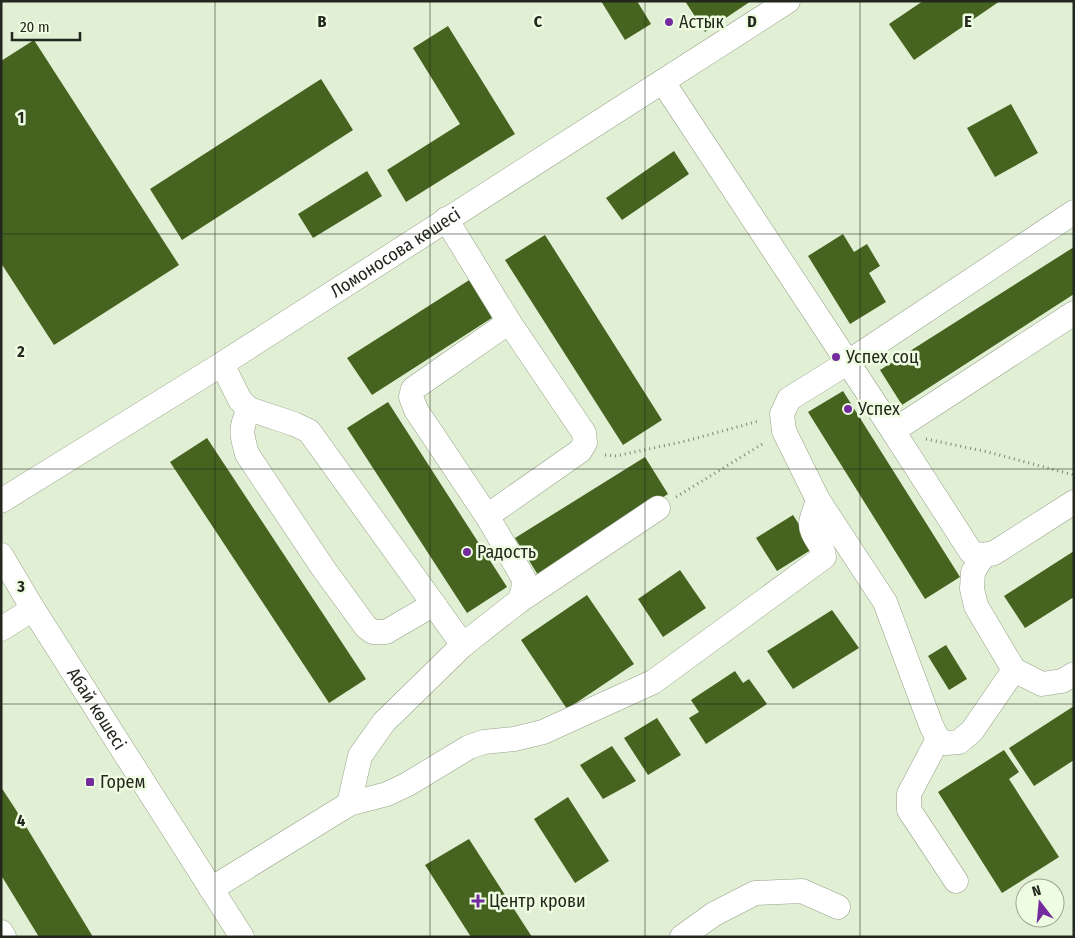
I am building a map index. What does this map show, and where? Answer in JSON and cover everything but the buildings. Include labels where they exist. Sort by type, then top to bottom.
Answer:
[{"type":"street","name":"Ломоносова көшесі","points":[[1,501],[222,364],[788,1]]},
{"type":"street","points":[[663,82],[971,552],[983,556],[994,553],[1074,502]]},
{"type":"street","points":[[1014,670],[972,731],[959,742],[946,743],[938,739],[885,602],[818,500],[783,422],[789,399],[847,363],[1074,212]]},
{"type":"street","points":[[446,219],[509,322],[584,433],[585,443],[580,452],[488,516]]},
{"type":"street","points":[[893,432],[1074,313]]},
{"type":"street","points":[[509,322],[413,388],[411,398],[416,410],[488,516],[524,579],[523,591],[519,601]]},
{"type":"street","points":[[222,364],[240,400],[249,408],[294,424],[309,432],[463,645]]},
{"type":"street","points":[[249,408],[242,424],[247,454],[323,568],[366,627],[373,632],[386,632],[434,604]]},
{"type":"street","points":[[211,889],[349,804],[387,794],[408,784],[468,746],[484,742],[514,739],[543,732],[653,682],[824,557],[811,524],[818,500]]},
{"type":"street","points":[[349,804],[360,756],[384,722],[463,645],[519,601],[658,508]]},
{"type":"street","name":"Абай көшесі","points":[[1,555],[33,609],[242,937]]},
{"type":"street","points":[[983,556],[973,572],[972,589],[976,606],[1014,670],[1042,684],[1062,682],[1074,674]]},
{"type":"street","points":[[1,628],[33,609]]},
{"type":"street","points":[[938,739],[909,794],[909,810],[956,881]]},
{"type":"street","points":[[682,937],[714,914],[755,893],[802,891],[838,907]]},
{"type":"street","points":[[1,932],[4,937]]},
{"type":"path","points":[[580,452],[616,456],[783,422]]},
{"type":"path","points":[[658,508],[783,422]]},
{"type":"path","points":[[893,432],[988,452],[1074,475]]},
{"type":"place","name":"Астык","points":[[669,22]]},
{"type":"place","name":"Успех соц","points":[[836,357]]},
{"type":"place","name":"Успех","points":[[848,409]]},
{"type":"place","name":"Радость","points":[[467,552]]},
{"type":"place","name":"Горем","points":[[90,782]]},
{"type":"place","name":"Центр крови","points":[[478,901]]}]
